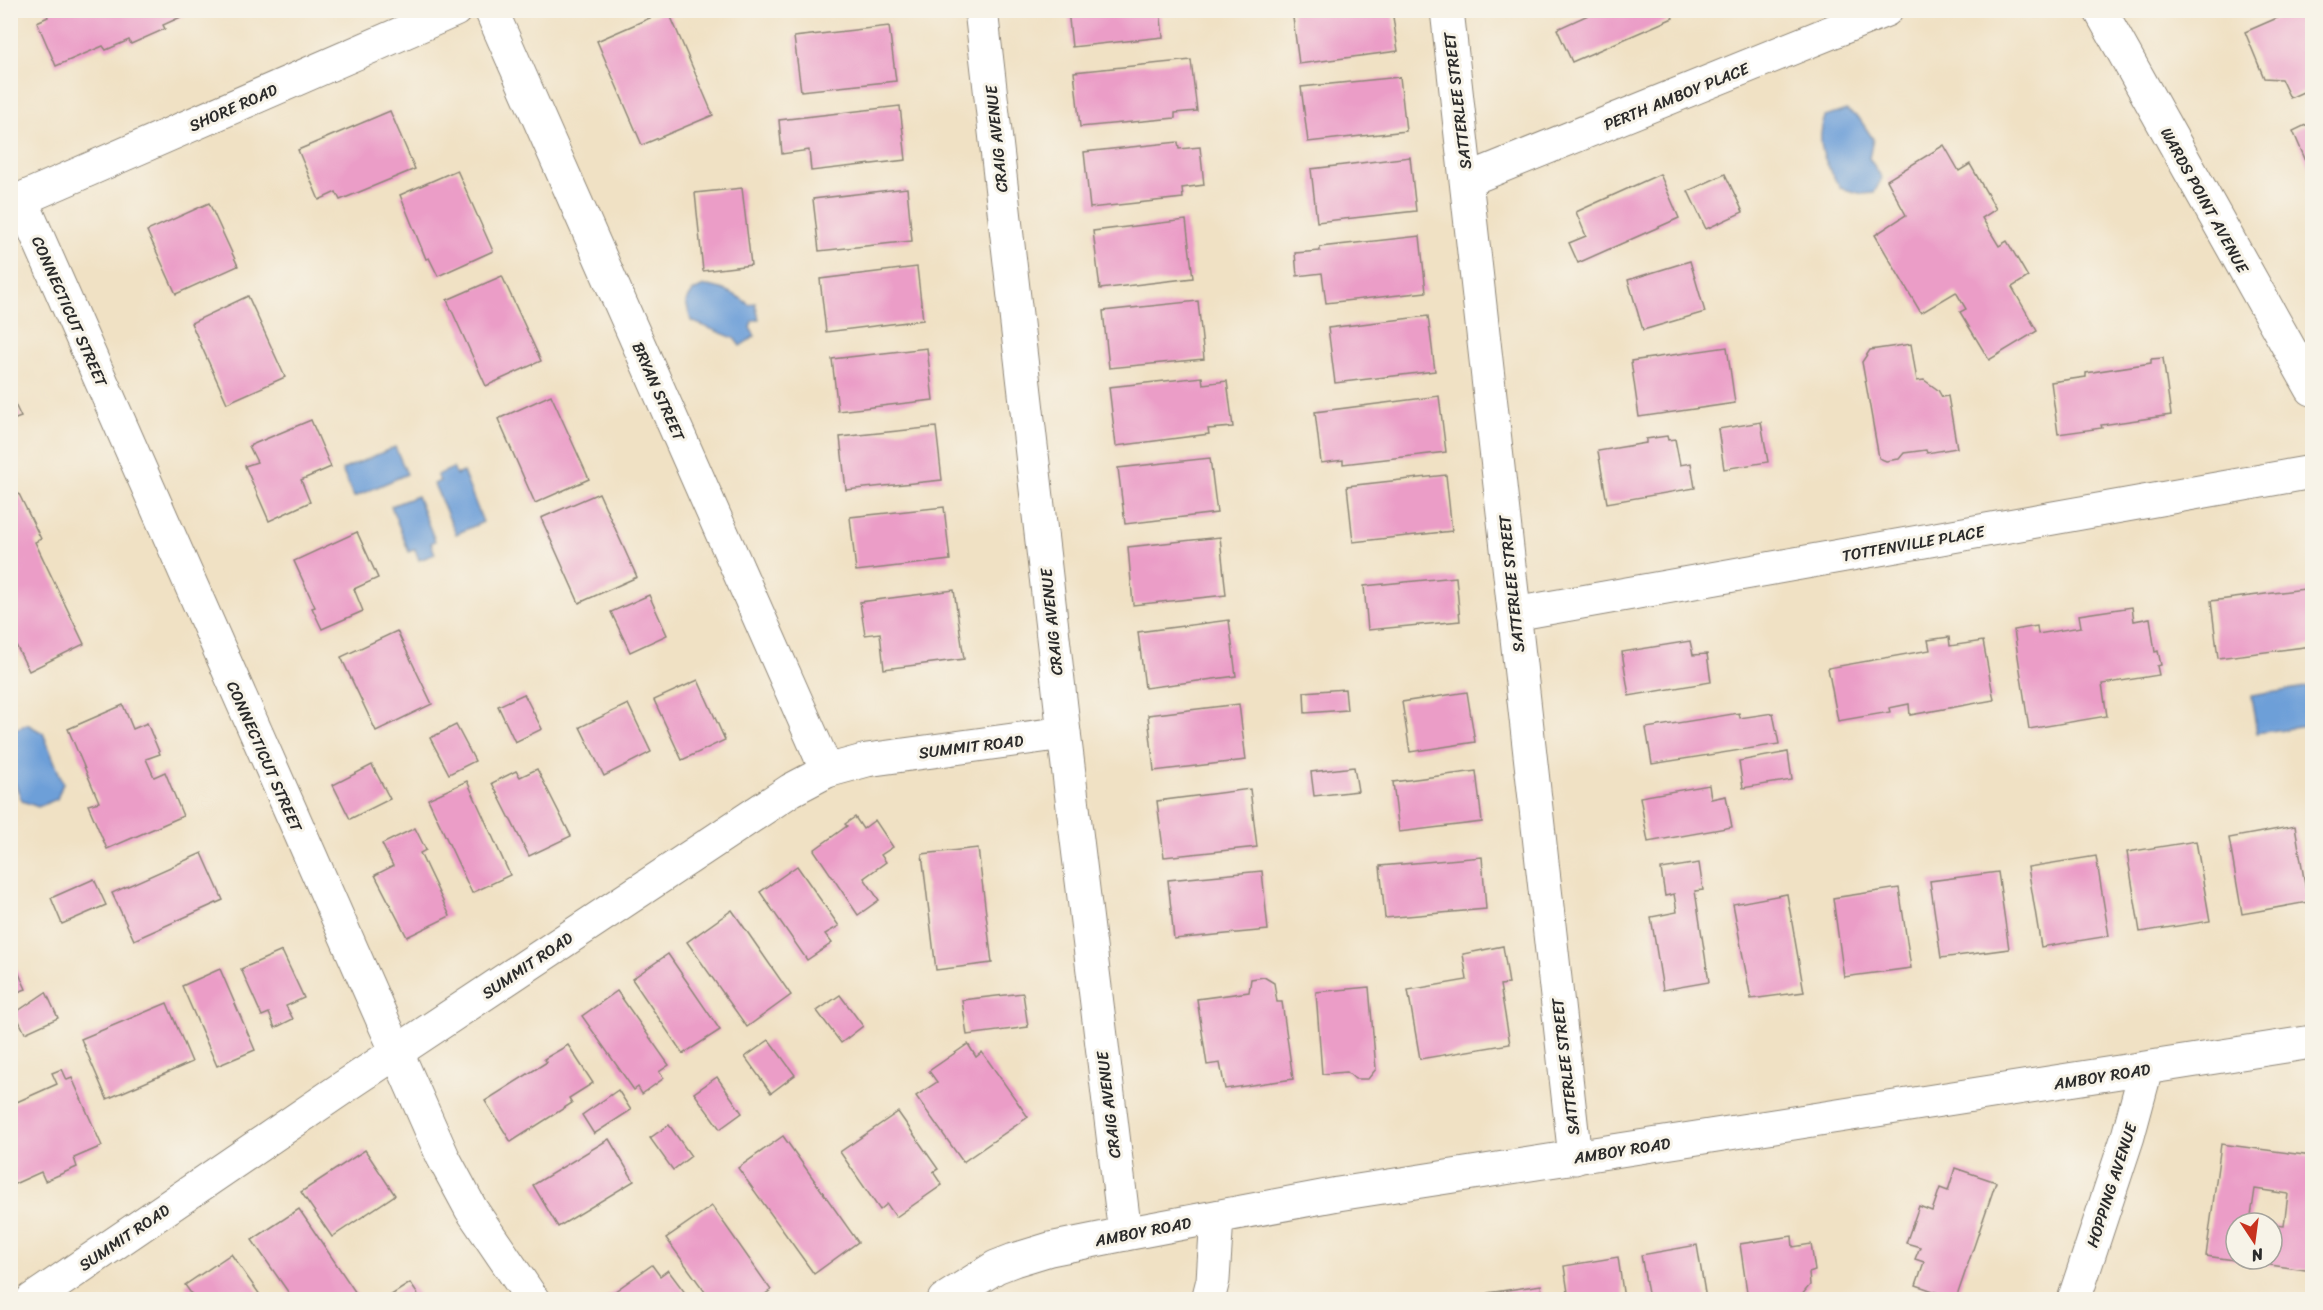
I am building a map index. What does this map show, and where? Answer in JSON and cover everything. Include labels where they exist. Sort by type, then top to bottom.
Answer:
[{"type":"street","name":"SHORE ROAD","points":[[16,202],[455,10]]},
{"type":"street","name":"BRYAN STREET","points":[[491,10],[827,771]]},
{"type":"street","name":"CRAIG AVENUE","points":[[981,10],[1064,734],[1125,1234]]},
{"type":"street","name":"SATTERLEE STREET","points":[[1447,10],[1575,1158]]},
{"type":"street","name":"PERTH AMBOY PLACE","points":[[1467,180],[1886,10]]},
{"type":"street","name":"WARDS POINT AVENUE","points":[[2100,10],[2313,389]]},
{"type":"street","name":"CONNECTICUT STREET","points":[[16,202],[455,1181],[533,1299]]},
{"type":"street","name":"TOTTENVILLE PLACE","points":[[1514,614],[2313,472]]},
{"type":"street","name":"SUMMIT ROAD","points":[[32,1299],[770,803],[827,771],[867,760],[1064,734]]},
{"type":"street","name":"AMBOY ROAD","points":[[944,1299],[996,1267],[1023,1257],[1125,1234],[1338,1194],[2313,1042]]},
{"type":"street","name":"HOPPING AVENUE","points":[[2074,1299],[2128,1136],[2146,1069]]},
{"type":"street","points":[[1208,1299],[1213,1280],[1217,1217]]},
{"type":"water","points":[[1846,110],[1859,118],[1873,139],[1869,158],[1882,178],[1874,193],[1863,194],[1840,188],[1823,154],[1821,136],[1825,117]]},
{"type":"water","points":[[704,286],[728,292],[749,305],[755,303],[759,319],[752,321],[750,328],[755,336],[740,346],[734,338],[691,321],[686,302],[693,291]]},
{"type":"water","points":[[395,447],[407,474],[354,497],[342,470]]},
{"type":"water","points":[[453,468],[456,475],[463,472],[483,522],[456,534],[434,484],[440,481],[437,475]]},
{"type":"water","points":[[417,496],[435,541],[431,543],[435,554],[419,560],[415,549],[409,552],[391,506]]},
{"type":"water","points":[[2312,686],[2312,725],[2257,733],[2251,696]]},
{"type":"water","points":[[27,724],[43,733],[63,783],[57,799],[38,807],[22,801],[11,773],[11,731]]},
{"type":"building","points":[[10,10],[21,10],[13,14],[17,25],[10,28]]},
{"type":"building","points":[[46,10],[183,10],[185,15],[163,25],[165,29],[131,44],[129,40],[106,50],[103,46],[56,66],[37,22],[48,17]]},
{"type":"building","points":[[668,10],[713,115],[642,145],[597,41]]},
{"type":"building","points":[[1068,10],[1160,10],[1163,37],[1072,47]]},
{"type":"building","points":[[1292,10],[1392,10],[1398,51],[1299,64]]},
{"type":"building","points":[[1599,10],[1670,10],[1673,18],[1572,62],[1557,29]]},
{"type":"building","points":[[2283,10],[2312,10],[2312,88],[2290,98],[2281,79],[2264,78],[2245,32],[2284,15]]},
{"type":"building","points":[[889,26],[896,81],[801,91],[794,37]]},
{"type":"building","points":[[1191,60],[1197,111],[1175,113],[1175,118],[1080,127],[1074,72]]},
{"type":"building","points":[[1400,77],[1406,131],[1308,142],[1301,87]]},
{"type":"building","points":[[900,106],[906,160],[811,171],[809,150],[782,154],[779,120]]},
{"type":"building","points":[[390,111],[415,169],[340,200],[336,192],[319,200],[298,150]]},
{"type":"building","points":[[2312,122],[2312,175],[2293,131]]},
{"type":"building","points":[[1178,142],[1179,149],[1200,147],[1204,185],[1182,188],[1183,198],[1090,208],[1084,152]]},
{"type":"building","points":[[1944,145],[1959,171],[1970,164],[1996,209],[1982,218],[1999,246],[2007,241],[2028,277],[2012,287],[2037,331],[1989,360],[1960,312],[1966,309],[1956,292],[1921,313],[1875,235],[1906,215],[1887,180]]},
{"type":"building","points":[[1410,157],[1416,211],[1317,222],[1311,169]]},
{"type":"building","points":[[457,170],[493,251],[438,276],[429,258],[426,259],[400,195]]},
{"type":"building","points":[[1660,174],[1679,218],[1578,263],[1569,243],[1586,236],[1576,212]]},
{"type":"building","points":[[1725,174],[1743,212],[1706,229],[1688,191]]},
{"type":"building","points":[[742,188],[751,265],[703,271],[695,193]]},
{"type":"building","points":[[907,188],[912,241],[819,251],[813,199]]},
{"type":"building","points":[[209,203],[238,266],[176,294],[147,231]]},
{"type":"building","points":[[1186,220],[1193,278],[1100,289],[1093,231]]},
{"type":"building","points":[[1420,236],[1426,292],[1326,303],[1322,273],[1297,276],[1295,253],[1320,251],[1320,247]]},
{"type":"building","points":[[1690,261],[1705,312],[1643,330],[1628,280]]},
{"type":"building","points":[[917,267],[923,320],[826,332],[820,279]]},
{"type":"building","points":[[502,276],[541,361],[486,386],[447,300]]},
{"type":"building","points":[[248,296],[285,377],[227,403],[191,323]]},
{"type":"building","points":[[1198,301],[1204,359],[1109,368],[1103,311]]},
{"type":"building","points":[[1428,316],[1435,371],[1335,383],[1328,328]]},
{"type":"building","points":[[1911,344],[1917,381],[1924,380],[1938,390],[1942,397],[1948,396],[1957,448],[1927,453],[1926,450],[1904,453],[1899,459],[1886,461],[1879,458],[1862,362],[1870,350]]},
{"type":"building","points":[[1727,347],[1735,403],[1639,417],[1631,361]]},
{"type":"building","points":[[927,348],[933,400],[838,411],[832,359]]},
{"type":"building","points":[[2163,358],[2171,415],[2058,434],[2051,382],[2086,377],[2086,373],[2151,363],[2151,359]]},
{"type":"building","points":[[1202,377],[1203,384],[1227,381],[1233,427],[1208,429],[1209,434],[1116,446],[1109,387]]},
{"type":"building","points":[[10,394],[21,417],[10,421]]},
{"type":"building","points":[[551,395],[589,479],[535,503],[498,419]]},
{"type":"building","points":[[1439,396],[1446,452],[1343,464],[1343,460],[1321,463],[1315,412]]},
{"type":"building","points":[[311,420],[331,467],[301,480],[310,502],[269,521],[245,466],[257,462],[249,446]]},
{"type":"building","points":[[1761,422],[1768,462],[1724,469],[1718,429]]},
{"type":"building","points":[[936,427],[942,480],[846,490],[840,437]]},
{"type":"building","points":[[1667,436],[1668,440],[1675,439],[1680,465],[1691,463],[1695,488],[1607,503],[1598,451],[1646,443],[1646,439]]},
{"type":"building","points":[[1210,458],[1217,513],[1125,524],[1118,468]]},
{"type":"building","points":[[1446,475],[1452,531],[1353,542],[1347,486]]},
{"type":"building","points":[[599,493],[637,577],[579,603],[541,518]]},
{"type":"building","points":[[19,494],[41,539],[35,542],[84,644],[29,671],[10,633],[10,498]]},
{"type":"building","points":[[944,507],[950,560],[856,571],[850,517]]},
{"type":"building","points":[[357,532],[378,578],[354,589],[363,611],[322,629],[312,608],[315,607],[294,561]]},
{"type":"building","points":[[1220,537],[1226,595],[1133,605],[1128,547]]},
{"type":"building","points":[[1456,577],[1460,621],[1368,630],[1364,586]]},
{"type":"building","points":[[2312,588],[2312,646],[2218,658],[2211,601]]},
{"type":"building","points":[[954,590],[964,659],[884,669],[880,633],[865,635],[860,602]]},
{"type":"building","points":[[649,595],[667,635],[630,652],[611,612]]},
{"type":"building","points":[[2132,607],[2134,621],[2150,618],[2155,652],[2158,651],[2161,665],[2157,666],[2159,675],[2102,684],[2107,716],[2029,729],[2014,630],[2037,626],[2038,634],[2081,627],[2079,615]]},
{"type":"building","points":[[1229,620],[1236,676],[1145,688],[1138,632]]},
{"type":"building","points":[[397,631],[432,704],[376,731],[341,657]]},
{"type":"building","points":[[1949,637],[1950,646],[1983,641],[1994,700],[1910,715],[1909,704],[1889,708],[1890,712],[1838,721],[1828,668],[1930,650],[1928,640]]},
{"type":"building","points":[[1690,641],[1693,655],[1707,654],[1711,682],[1629,696],[1622,652]]},
{"type":"building","points":[[698,680],[725,740],[682,760],[654,700]]},
{"type":"building","points":[[1345,689],[1347,710],[1305,713],[1304,692]]},
{"type":"building","points":[[1467,692],[1475,742],[1410,752],[1402,702]]},
{"type":"building","points":[[524,694],[542,729],[515,742],[498,706]]},
{"type":"building","points":[[628,704],[651,752],[604,776],[580,727]]},
{"type":"building","points":[[1239,704],[1246,760],[1154,771],[1148,715]]},
{"type":"building","points":[[123,705],[133,729],[147,723],[160,754],[146,759],[154,777],[165,772],[183,816],[107,849],[88,805],[99,802],[68,729]]},
{"type":"building","points":[[1739,713],[1740,718],[1773,713],[1779,744],[1652,764],[1646,728]]},
{"type":"building","points":[[456,725],[475,761],[449,774],[430,738]]},
{"type":"building","points":[[1788,752],[1792,780],[1743,788],[1739,761]]},
{"type":"building","points":[[372,765],[390,799],[350,819],[333,785]]},
{"type":"building","points":[[1354,767],[1358,791],[1314,796],[1311,772]]},
{"type":"building","points":[[537,769],[571,836],[529,856],[492,783],[516,771],[520,777]]},
{"type":"building","points":[[1476,771],[1482,822],[1399,832],[1393,782]]},
{"type":"building","points":[[467,781],[510,875],[472,893],[428,799]]},
{"type":"building","points":[[1709,785],[1711,799],[1726,796],[1732,827],[1648,842],[1640,797]]},
{"type":"building","points":[[1250,789],[1257,847],[1164,857],[1157,801]]},
{"type":"building","points":[[855,817],[863,829],[875,820],[893,847],[881,855],[886,862],[864,878],[879,900],[858,915],[814,850],[847,826],[845,824]]},
{"type":"building","points":[[2295,826],[2308,902],[2242,914],[2229,838]]},
{"type":"building","points":[[415,828],[426,850],[420,853],[450,916],[407,937],[375,875],[393,866],[382,844]]},
{"type":"building","points":[[2196,841],[2210,921],[2140,932],[2127,852]]},
{"type":"building","points":[[978,848],[992,963],[936,970],[922,854]]},
{"type":"building","points":[[202,853],[223,900],[134,940],[112,893]]},
{"type":"building","points":[[2096,856],[2109,936],[2041,947],[2028,867]]},
{"type":"building","points":[[1482,857],[1486,909],[1385,918],[1380,866]]},
{"type":"building","points":[[1699,863],[1703,890],[1695,891],[1709,982],[1663,990],[1651,917],[1677,912],[1674,894],[1665,896],[1661,869]]},
{"type":"building","points":[[797,866],[839,926],[825,934],[832,943],[807,960],[760,892]]},
{"type":"building","points":[[1262,871],[1268,930],[1174,939],[1168,880]]},
{"type":"building","points":[[1998,872],[2009,949],[1941,958],[1930,881]]},
{"type":"building","points":[[94,879],[106,905],[62,924],[51,898]]},
{"type":"building","points":[[1899,888],[1911,968],[1844,977],[1833,898]]},
{"type":"building","points":[[1787,894],[1804,992],[1751,999],[1733,904]]},
{"type":"building","points":[[732,910],[791,995],[747,1027],[687,942]]},
{"type":"building","points":[[1503,946],[1509,984],[1500,985],[1510,1044],[1420,1059],[1408,990],[1467,980],[1463,954]]},
{"type":"building","points":[[282,951],[304,998],[286,1006],[293,1019],[275,1028],[269,1013],[262,1016],[241,969]]},
{"type":"building","points":[[10,954],[26,989],[10,995]]},
{"type":"building","points":[[668,954],[720,1030],[683,1054],[632,979]]},
{"type":"building","points":[[220,969],[255,1050],[217,1066],[182,986]]},
{"type":"building","points":[[1264,977],[1274,983],[1277,1002],[1282,1002],[1293,1079],[1225,1089],[1220,1063],[1207,1065],[1197,999],[1249,992],[1251,979]]},
{"type":"building","points":[[1369,987],[1376,1069],[1368,1079],[1355,1079],[1347,1072],[1322,1074],[1316,992]]},
{"type":"building","points":[[617,991],[669,1065],[659,1072],[664,1078],[642,1094],[638,1087],[634,1090],[582,1016]]},
{"type":"building","points":[[46,992],[58,1018],[25,1033],[15,1013]]},
{"type":"building","points":[[1023,993],[1028,1027],[967,1035],[962,1000]]},
{"type":"building","points":[[840,995],[863,1026],[841,1043],[817,1011]]},
{"type":"building","points":[[167,1003],[192,1062],[107,1099],[81,1039]]},
{"type":"building","points":[[769,1040],[795,1075],[771,1093],[745,1057]]},
{"type":"building","points":[[968,1044],[976,1057],[982,1052],[1028,1117],[963,1162],[916,1096],[937,1082],[929,1071]]},
{"type":"building","points":[[568,1045],[593,1083],[569,1098],[572,1103],[511,1142],[485,1101],[547,1062],[544,1059]]},
{"type":"building","points":[[62,1069],[67,1080],[72,1078],[102,1146],[74,1158],[77,1167],[45,1181],[41,1172],[10,1186],[10,1105],[57,1084],[52,1073]]},
{"type":"building","points":[[717,1077],[742,1113],[720,1129],[694,1093]]},
{"type":"building","points":[[618,1090],[631,1110],[594,1134],[582,1115]]},
{"type":"building","points":[[898,1112],[938,1169],[933,1172],[942,1185],[896,1217],[887,1204],[880,1210],[840,1152]]},
{"type":"building","points":[[669,1125],[691,1156],[673,1170],[650,1138]]},
{"type":"building","points":[[783,1136],[858,1242],[814,1274],[738,1168]]},
{"type":"building","points":[[609,1139],[634,1181],[558,1227],[533,1185]]},
{"type":"building","points":[[2221,1144],[2312,1156],[2312,1271],[2284,1267],[2284,1226],[2288,1194],[2255,1189],[2252,1211],[2224,1211],[2224,1259],[2206,1256]]},
{"type":"building","points":[[365,1150],[395,1195],[332,1237],[301,1192]]},
{"type":"building","points":[[1955,1168],[1996,1182],[1956,1299],[1916,1285],[1924,1262],[1915,1259],[1920,1247],[1906,1243],[1919,1206],[1932,1211],[1940,1188],[1948,1191]]},
{"type":"building","points":[[712,1206],[771,1290],[758,1299],[710,1299],[666,1238]]},
{"type":"building","points":[[299,1209],[360,1299],[293,1299],[252,1240]]},
{"type":"building","points":[[1792,1236],[1793,1247],[1811,1244],[1815,1271],[1809,1273],[1810,1285],[1801,1299],[1748,1299],[1740,1244]]},
{"type":"building","points":[[1697,1245],[1706,1299],[1649,1299],[1641,1255]]},
{"type":"building","points":[[231,1254],[263,1299],[195,1299],[185,1285]]},
{"type":"building","points":[[1618,1257],[1624,1299],[1569,1299],[1564,1266]]},
{"type":"building","points":[[652,1265],[660,1276],[668,1270],[686,1294],[678,1299],[604,1299]]},
{"type":"building","points":[[410,1283],[421,1299],[385,1299]]},
{"type":"building","points":[[1541,1285],[1543,1299],[1488,1299],[1488,1293]]}]
